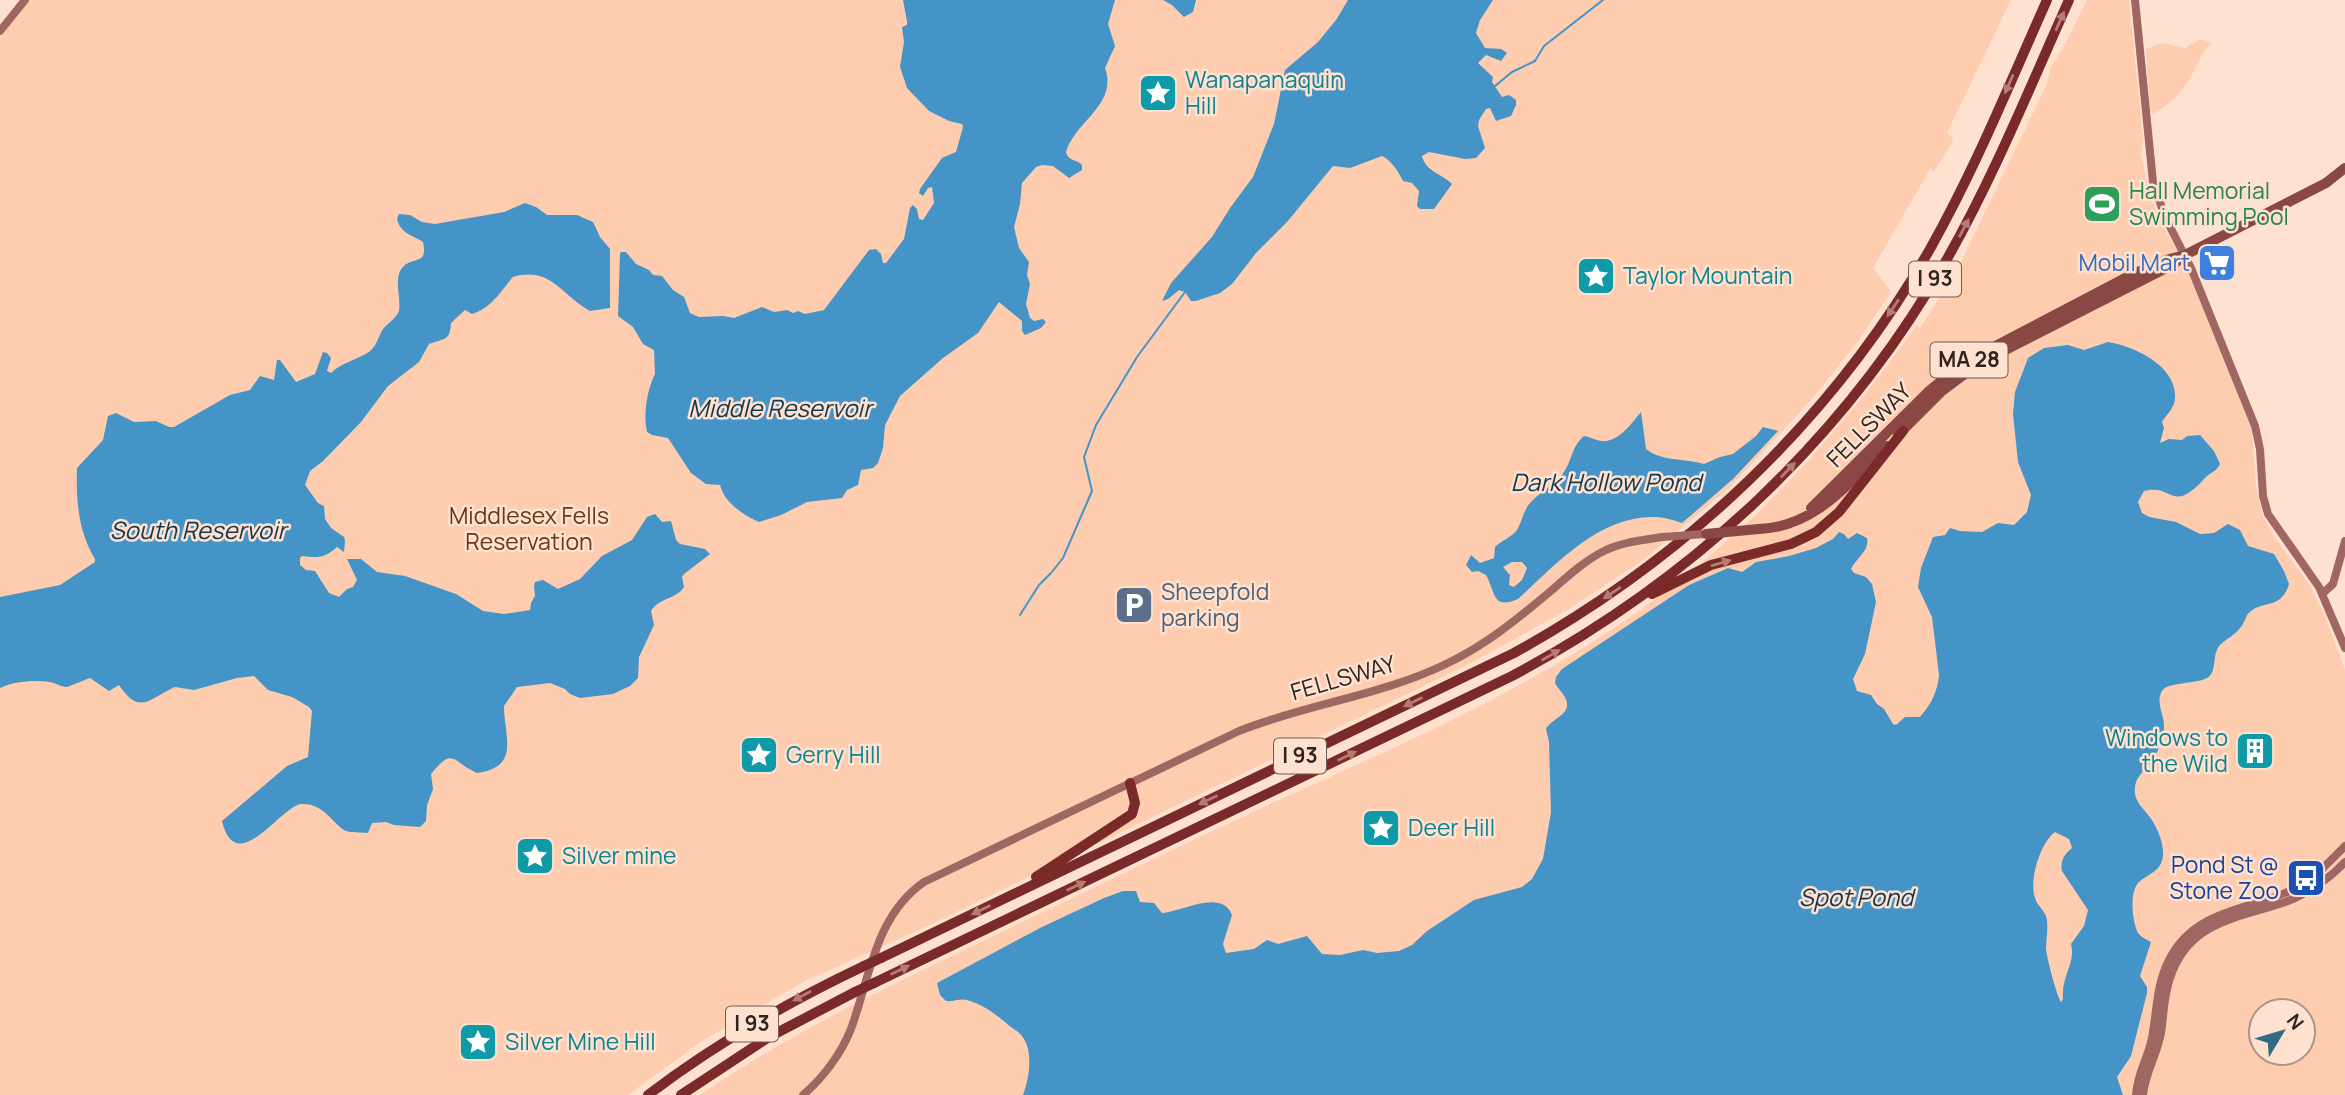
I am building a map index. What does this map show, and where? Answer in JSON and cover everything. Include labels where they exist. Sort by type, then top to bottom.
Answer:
[{"type":"highway","name":"I 93","points":[[648,1095],[743,1030],[807,994],[1514,653],[1608,596],[1702,524],[1763,468],[1800,428],[1853,365],[1890,313],[1955,202],[2048,0]]},
{"type":"highway","name":"I 93","points":[[681,1095],[769,1037],[855,992],[1496,684],[1561,649],[1636,600],[1711,543],[1772,486],[1829,425],[1886,354],[1917,308],[1959,237],[1988,180],[2069,0]]},
{"type":"highway","points":[[1636,600],[1665,589],[1683,577],[1711,565],[1791,544],[1816,532],[1839,512],[1903,431]]},
{"type":"highway","points":[[1013,894],[1132,814],[1135,803],[1130,783]]},
{"type":"main road","points":[[0,31],[25,0]]},
{"type":"main road","points":[[2135,0],[2153,182],[2162,210],[2185,255],[2256,428],[2262,491],[2268,514],[2322,594],[2345,648]]},
{"type":"main road","name":"MA 28","points":[[2185,255],[2326,183],[2345,168]]},
{"type":"main road","name":"FELLSWAY","points":[[803,1095],[822,1075],[850,1032],[881,935],[891,915],[906,897],[937,875],[1262,722],[1421,676],[1487,641],[1598,554],[1630,542],[1759,529],[1808,517],[1831,501],[1949,385],[1978,364],[2174,264],[2185,255]]},
{"type":"main road","name":"FELLSWAY","points":[[1791,522],[1826,496],[1929,391],[1965,362],[2135,273],[2185,255]]},
{"type":"main road","points":[[2322,594],[2333,585],[2345,541]]},
{"type":"main road","points":[[2136,1095],[2139,1076],[2152,1037],[2161,981],[2169,959],[2178,946],[2193,931],[2220,915],[2284,894],[2302,885],[2345,846]]},
{"type":"main road","points":[[2144,1095],[2147,1077],[2159,1043],[2168,986],[2184,950],[2198,937],[2225,920],[2284,902],[2314,888],[2345,862]]},
{"type":"green space","name":"Middlesex Fells Reservation","points":[[30,0],[2011,0],[1947,133],[1953,141],[1934,171],[1930,169],[1873,268],[1891,292],[1858,341],[1813,398],[1729,488],[1643,560],[1569,609],[1469,664],[917,931],[805,981],[702,1041],[628,1095],[0,1095],[0,38]]},
{"type":"green space","points":[[2087,0],[2129,0],[2143,140],[2141,153],[2149,193],[2165,230],[2187,267],[2252,430],[2256,487],[2263,517],[2311,587],[2345,670],[2345,1095],[700,1095],[774,1048],[891,986],[1520,685],[1603,635],[1683,578],[1757,513],[1792,478],[1857,404],[1917,325],[1920,328],[1957,270],[2047,84],[2051,67]]},
{"type":"green space","points":[[2201,39],[2212,44],[2203,53],[2186,84],[2171,102],[2152,114],[2146,49],[2162,43],[2185,48]]},
{"type":"water","name":"Middle Reservoir","points":[[903,0],[1115,0],[1108,24],[1115,46],[1105,68],[1106,92],[1066,152],[1082,165],[1082,170],[1069,178],[1053,166],[1042,165],[1036,167],[1022,183],[1014,227],[1019,248],[1029,262],[1027,275],[1030,284],[1026,304],[1030,318],[1034,321],[1043,319],[1046,322],[1041,328],[1025,335],[1022,321],[999,302],[978,333],[943,358],[900,396],[885,425],[883,448],[878,463],[873,468],[861,470],[858,485],[847,490],[842,498],[807,502],[759,522],[735,507],[720,485],[706,484],[691,473],[668,438],[647,432],[648,395],[655,374],[654,350],[643,344],[633,327],[618,316],[620,254],[626,252],[636,264],[653,275],[662,276],[673,290],[684,297],[690,313],[699,317],[734,318],[762,307],[774,312],[787,310],[805,314],[824,310],[869,250],[876,249],[881,254],[883,263],[886,263],[904,239],[910,208],[913,205],[917,209],[919,219],[923,220],[934,203],[932,187],[928,188],[923,196],[919,193],[920,189],[942,158],[956,152],[963,127],[962,124],[929,111],[907,88],[900,67],[904,42],[902,27],[907,25]]},
{"type":"water","points":[[1163,0],[1196,0],[1193,12],[1184,17]]},
{"type":"water","points":[[1348,0],[1493,0],[1480,20],[1476,33],[1485,48],[1501,49],[1507,53],[1501,61],[1486,55],[1478,63],[1493,77],[1492,82],[1502,97],[1509,95],[1516,100],[1511,116],[1496,121],[1490,108],[1486,109],[1478,126],[1485,148],[1476,158],[1465,159],[1429,152],[1422,156],[1430,169],[1452,184],[1434,209],[1420,209],[1417,206],[1419,191],[1412,183],[1403,181],[1389,161],[1382,156],[1350,168],[1333,166],[1232,284],[1220,293],[1196,301],[1191,301],[1185,292],[1179,290],[1162,301],[1171,283],[1212,237],[1253,177],[1274,124],[1285,70],[1318,42]]},
{"type":"water","name":"Hall Memorial Swimming Pool","points":[[2103,185],[2115,218],[2102,223],[2089,190]]},
{"type":"water","name":"South Reservoir","points":[[525,203],[547,215],[577,215],[593,222],[610,249],[610,308],[590,311],[555,284],[537,275],[526,275],[513,277],[485,308],[472,314],[465,310],[451,323],[448,336],[429,344],[419,362],[388,386],[361,422],[310,471],[305,485],[318,503],[324,506],[325,519],[331,528],[344,537],[344,552],[337,547],[321,556],[302,556],[300,565],[306,570],[315,571],[329,593],[339,597],[353,587],[357,580],[347,559],[361,559],[377,572],[405,576],[456,594],[483,611],[504,614],[530,610],[535,596],[535,582],[543,580],[558,589],[580,579],[602,556],[632,540],[647,517],[655,514],[662,522],[671,521],[676,540],[680,544],[705,549],[710,554],[684,574],[684,587],[681,591],[659,603],[651,611],[654,625],[639,657],[638,678],[630,686],[613,694],[580,698],[550,683],[517,687],[504,706],[507,739],[505,757],[491,770],[477,773],[453,759],[444,760],[431,774],[433,789],[427,805],[426,821],[420,827],[386,822],[372,823],[368,833],[351,832],[341,828],[319,808],[301,804],[248,842],[237,843],[229,837],[222,821],[287,766],[308,757],[312,711],[309,707],[292,697],[268,690],[254,676],[194,690],[175,687],[145,702],[133,700],[119,685],[109,691],[90,678],[67,687],[50,682],[31,681],[0,688],[0,597],[60,585],[95,562],[79,515],[77,468],[103,440],[108,416],[116,413],[134,422],[156,421],[174,427],[230,395],[250,390],[260,376],[274,380],[277,360],[280,360],[296,382],[315,374],[323,352],[331,358],[327,371],[331,373],[374,347],[383,329],[398,313],[400,272],[407,264],[422,258],[423,242],[401,228],[397,219],[399,214],[435,224],[504,212]]},
{"type":"water","name":"Spot Pond","points":[[2108,342],[2118,344],[2141,353],[2162,367],[2174,387],[2175,401],[2162,422],[2164,428],[2160,443],[2169,439],[2182,440],[2187,436],[2200,435],[2214,451],[2220,464],[2185,495],[2178,497],[2161,491],[2144,491],[2138,502],[2142,513],[2176,522],[2200,534],[2214,533],[2228,524],[2240,530],[2248,546],[2274,554],[2289,584],[2281,598],[2253,610],[2243,625],[2220,645],[2214,668],[2207,678],[2170,686],[2162,691],[2160,696],[2163,737],[2156,754],[2139,776],[2135,794],[2157,830],[2163,856],[2157,869],[2139,882],[2134,892],[2132,907],[2136,928],[2140,935],[2151,942],[2140,976],[2147,987],[2147,993],[2131,1056],[2117,1077],[2123,1095],[1023,1095],[1029,1057],[1022,1036],[983,1006],[964,1000],[946,1001],[940,995],[937,983],[1042,927],[1123,891],[1136,891],[1140,902],[1154,903],[1162,913],[1210,902],[1227,907],[1232,915],[1223,944],[1226,953],[1254,949],[1267,940],[1278,944],[1307,936],[1322,954],[1340,955],[1363,950],[1377,953],[1399,951],[1412,945],[1427,931],[1474,900],[1522,887],[1532,879],[1543,859],[1551,812],[1549,742],[1546,729],[1567,707],[1566,698],[1555,683],[1562,669],[1689,585],[1728,568],[1742,572],[1756,562],[1816,548],[1833,539],[1839,532],[1848,539],[1857,533],[1867,538],[1865,551],[1851,569],[1854,573],[1866,577],[1872,584],[1876,602],[1865,654],[1853,679],[1857,691],[1871,695],[1893,724],[1896,725],[1905,717],[1920,717],[1933,697],[1939,675],[1932,617],[1918,587],[1921,568],[1933,537],[1945,535],[1950,528],[1982,532],[1998,523],[2014,525],[2027,512],[2031,495],[2018,462],[2013,414],[2015,392],[2028,358],[2044,348],[2068,345],[2084,350]],"holes":[[[2055,832],[2069,839],[2072,848],[2063,858],[2062,871],[2088,910],[2084,926],[2071,944],[2072,958],[2061,1002],[2046,949],[2046,916],[2035,898],[2033,882],[2040,853],[2050,837]]]},
{"type":"water","name":"Dark Hollow Pond","points":[[1641,412],[1646,449],[1667,458],[1704,464],[1733,454],[1763,427],[1778,431],[1733,479],[1682,523],[1655,517],[1616,524],[1580,544],[1518,599],[1510,602],[1499,601],[1486,575],[1478,571],[1472,572],[1466,565],[1471,555],[1480,563],[1494,558],[1495,547],[1515,532],[1530,503],[1562,475],[1576,445],[1584,436],[1601,441],[1613,439],[1624,432]],"holes":[[[1512,562],[1522,562],[1527,568],[1522,580],[1514,587],[1509,585],[1510,575],[1503,567]]]},
{"type":"waterway","points":[[1495,86],[1512,72],[1535,61],[1544,46],[1603,0]]},
{"type":"waterway","points":[[1020,615],[1039,585],[1063,558],[1092,491],[1084,457],[1096,425],[1137,357],[1185,292]]},
{"type":"place","name":"Wanapanaquin Hill","points":[[1158,93]]},
{"type":"place","name":"Hall Memorial Swimming Pool","points":[[2102,204]]},
{"type":"place","name":"Mobil Mart","points":[[2217,263]]},
{"type":"place","name":"Taylor Mountain","points":[[1596,276]]},
{"type":"place","name":"Sheepfold parking","points":[[1134,605]]},
{"type":"place","name":"Windows to the Wild","points":[[2255,751]]},
{"type":"place","name":"Gerry Hill","points":[[759,755]]},
{"type":"place","name":"Deer Hill","points":[[1381,828]]},
{"type":"place","name":"Silver mine","points":[[535,856]]},
{"type":"place","name":"Pond St @ Stone Zoo","points":[[2306,878]]},
{"type":"place","name":"Silver Mine Hill","points":[[478,1042]]}]
